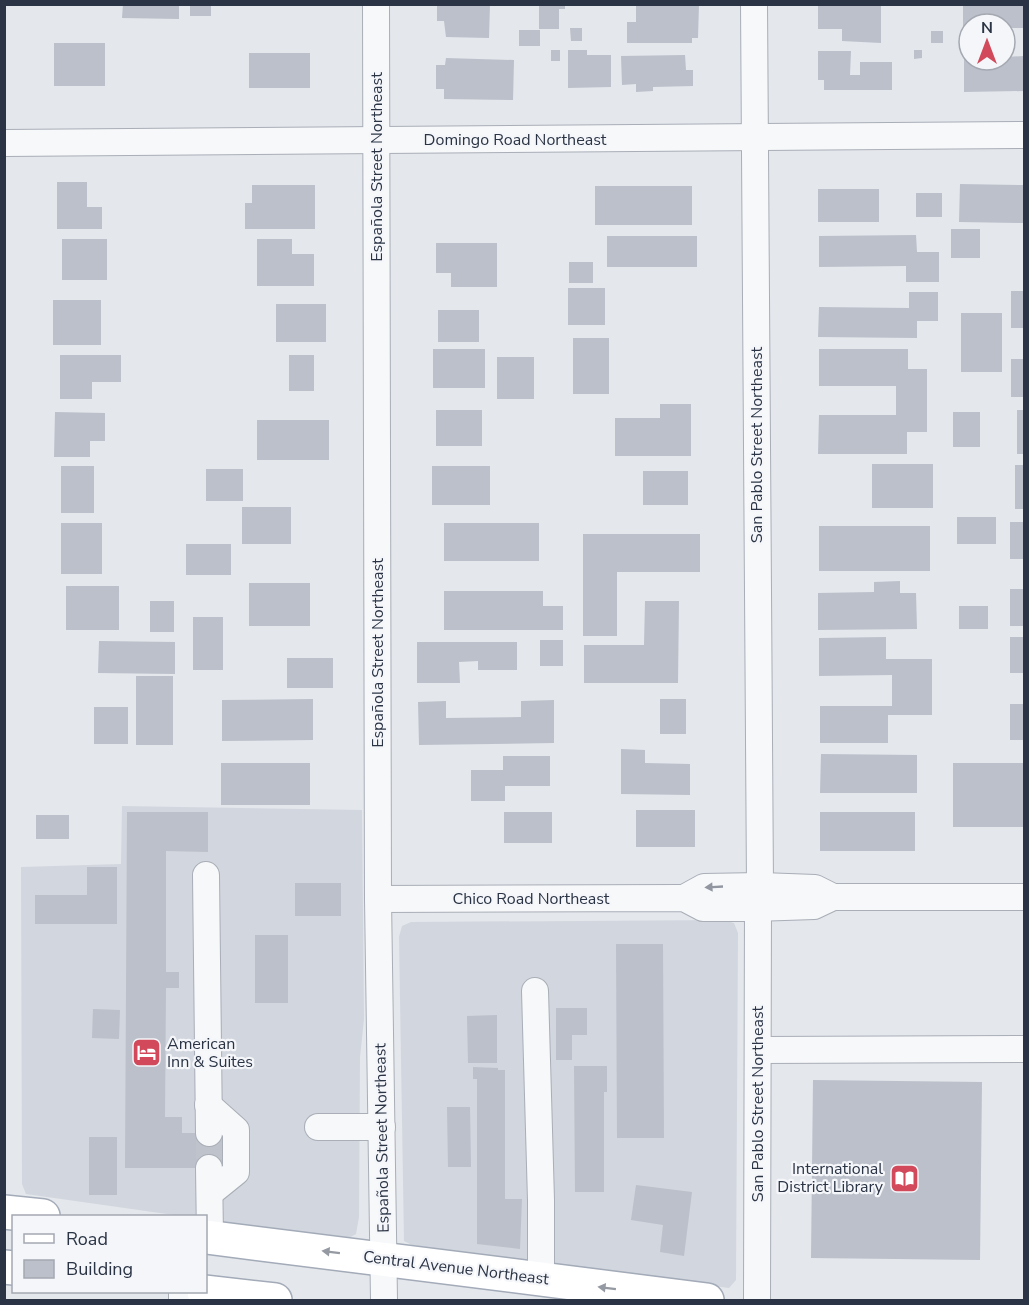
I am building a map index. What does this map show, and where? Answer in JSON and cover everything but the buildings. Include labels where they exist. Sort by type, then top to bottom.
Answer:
[{"type":"main road","points":[[4,1212],[33,1215]]},
{"type":"main road","name":"Central Avenue Northeast","points":[[208,1237],[697,1300]]},
{"type":"main road","points":[[207,1292],[275,1300]]},
{"type":"street","name":"Española Street Northeast","points":[[376,4],[378,899],[384,1300]]},
{"type":"street","name":"San Pablo Street Northeast","points":[[754,4],[759,897],[757,1300]]},
{"type":"street","name":"Domingo Road Northeast","points":[[4,142],[1024,135]]},
{"type":"street","points":[[206,875],[209,1133]]},
{"type":"street","name":"Chico Road Northeast","points":[[378,899],[684,898],[703,908],[759,897],[814,906],[833,897],[1024,897]]},
{"type":"street","points":[[535,991],[541,1279]]},
{"type":"street","points":[[758,1050],[1024,1049]]},
{"type":"street","points":[[208,1105],[236,1130],[236,1172],[210,1180],[208,1237]]},
{"type":"street","points":[[318,1128],[382,1128]]},
{"type":"shaded area","points":[[122,806],[362,810],[364,1019],[360,1057],[359,1217],[356,1234],[347,1239],[207,1220],[207,1215],[174,1215],[26,1194],[22,1184],[21,867],[121,864]]},
{"type":"shaded area","points":[[723,920],[734,923],[738,933],[736,1280],[729,1288],[412,1245],[404,1241],[399,937],[402,926],[411,922]]},
{"type":"tunnel","points":[[209,1133],[209,1168]]},
{"type":"place","name":"American Inn & Suites","points":[[146,1053]]},
{"type":"place","name":"International District Library","points":[[904,1178]]}]
